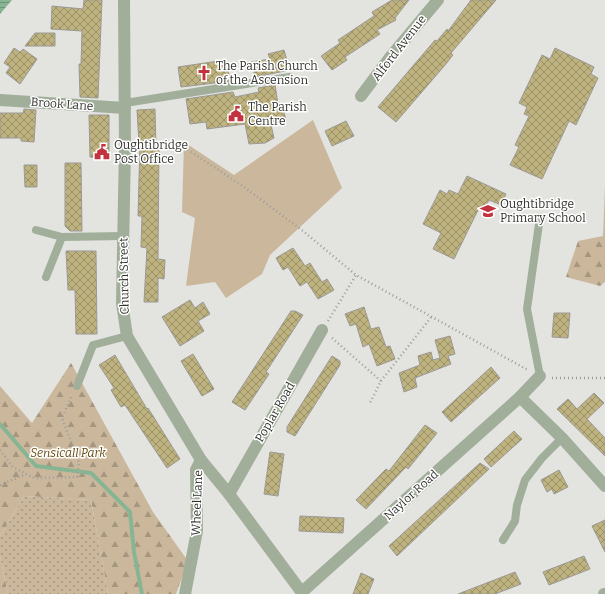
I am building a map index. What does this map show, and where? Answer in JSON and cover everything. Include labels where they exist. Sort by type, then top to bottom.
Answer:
[{"type":"street","name":"Church Street","points":[[124,0],[125,147],[122,303],[127,336],[201,460],[229,494],[302,593]]},
{"type":"street","name":"Alford Avenue","points":[[362,96],[438,0]]},
{"type":"street","name":"Brook Lane","points":[[0,100],[125,106]]},
{"type":"street","name":"Poplar Road","points":[[229,494],[322,330]]},
{"type":"street","name":"Naylor Road","points":[[302,593],[520,397],[540,376]]},
{"type":"street","points":[[520,397],[562,438],[605,486]]},
{"type":"street","name":"Wheel Lane","points":[[185,594],[197,531],[196,470],[201,460]]},
{"type":"lane","points":[[125,106],[290,77]]},
{"type":"lane","points":[[540,217],[527,309],[540,376]]},
{"type":"lane","points":[[36,230],[62,237],[123,236]]},
{"type":"lane","points":[[46,277],[62,237]]},
{"type":"lane","points":[[77,386],[93,345],[127,336]]},
{"type":"lane","points":[[503,540],[515,521],[517,505],[525,480],[542,458],[562,438]]},
{"type":"path","points":[[125,147],[181,145],[244,187],[303,231],[356,275],[540,376],[547,378],[605,378]]},
{"type":"path","points":[[356,275],[322,330],[381,381]]},
{"type":"path","points":[[370,403],[381,381],[432,316]]},
{"type":"path","points":[[0,450],[13,467],[34,478],[77,477],[79,463],[62,418],[77,386]]},
{"type":"path","points":[[0,485],[26,474]]},
{"type":"green space","points":[[313,120],[342,188],[270,255],[262,274],[226,298],[215,282],[186,286],[195,218],[182,212],[184,142],[234,175]]},
{"type":"green space","points":[[605,186],[605,282],[600,286],[566,277],[578,241],[603,236]]},
{"type":"green space","name":"Sensicall Park","points":[[71,363],[153,512],[188,561],[176,594],[108,594],[91,500],[24,496],[0,536],[0,386],[32,423]]},
{"type":"green space","points":[[24,496],[91,500],[108,594],[8,594],[0,556],[0,536]]},
{"type":"green space","points":[[0,556],[8,594],[0,594]]},
{"type":"shaded area","points":[[0,0],[12,0],[0,14]]},
{"type":"building","points":[[84,0],[102,0],[98,98],[80,97],[79,64],[81,64],[82,31],[51,29],[52,6],[83,9]]},
{"type":"building","points":[[392,0],[409,0],[395,18],[396,20],[377,30],[380,34],[345,57],[347,60],[332,70],[321,56],[340,43],[338,40],[374,16],[372,12]]},
{"type":"building","points":[[471,0],[496,0],[451,53],[453,55],[446,64],[396,122],[378,107],[435,40],[437,41],[447,29],[448,31]]},
{"type":"building","points":[[35,33],[55,33],[55,46],[25,46]]},
{"type":"building","points":[[14,48],[20,52],[23,49],[37,59],[20,84],[6,73],[10,67],[4,63]]},
{"type":"building","points":[[555,48],[594,67],[591,74],[598,78],[576,125],[569,121],[542,179],[510,165],[519,147],[515,145],[529,116],[524,114],[527,107],[519,103],[542,55],[550,59]]},
{"type":"building","points":[[284,50],[290,70],[255,77],[251,62],[270,59],[268,54]]},
{"type":"building","name":"The Parish Church of the Ascension","points":[[225,60],[231,81],[181,87],[178,67]]},
{"type":"building","name":"The Parish Centre","points":[[275,85],[278,104],[283,107],[286,121],[271,125],[274,138],[265,143],[249,144],[245,124],[207,129],[206,122],[190,124],[186,99],[233,92],[235,97],[259,92],[258,88]]},
{"type":"building","points":[[24,109],[36,110],[34,142],[21,141],[21,138],[0,138],[0,113],[23,113]]},
{"type":"building","points":[[155,109],[156,149],[159,149],[158,259],[165,260],[164,279],[158,278],[158,302],[144,302],[147,248],[141,247],[142,216],[138,216],[140,144],[137,110]]},
{"type":"building","points":[[89,115],[109,115],[109,159],[90,157]]},
{"type":"building","points":[[346,121],[354,136],[332,146],[325,131]]},
{"type":"building","points":[[65,163],[81,163],[82,231],[70,231],[65,226]]},
{"type":"building","points":[[24,165],[37,165],[37,187],[25,187]]},
{"type":"building","points":[[467,176],[506,194],[501,205],[489,200],[485,208],[480,206],[454,259],[433,249],[441,233],[423,224],[440,190],[447,194],[449,190],[458,194]]},
{"type":"building","points":[[293,248],[305,266],[310,263],[322,282],[327,279],[334,290],[318,299],[307,282],[300,286],[288,267],[283,270],[276,258]]},
{"type":"building","points":[[66,251],[96,251],[97,334],[76,334],[75,290],[68,290]]},
{"type":"building","points":[[190,300],[195,308],[203,302],[210,314],[198,321],[204,331],[180,346],[162,317]]},
{"type":"building","points":[[364,307],[371,329],[379,327],[386,347],[390,346],[395,359],[377,366],[369,344],[363,347],[356,324],[350,326],[345,314]]},
{"type":"building","points":[[291,311],[295,311],[303,315],[266,372],[269,374],[245,410],[232,402]]},
{"type":"building","points":[[554,313],[570,313],[568,338],[552,337]]},
{"type":"building","points":[[450,336],[455,354],[448,356],[451,364],[415,378],[417,387],[404,392],[399,373],[420,365],[418,356],[431,352],[433,360],[440,358],[435,340]]},
{"type":"building","points":[[193,354],[214,389],[202,396],[181,361]]},
{"type":"building","points":[[115,355],[147,409],[148,408],[180,459],[167,468],[125,405],[121,407],[111,390],[114,388],[99,365]]},
{"type":"building","points":[[332,356],[340,361],[340,365],[295,436],[287,432],[287,427]]},
{"type":"building","points":[[491,367],[500,378],[451,422],[442,412]]},
{"type":"building","points":[[594,393],[604,403],[587,419],[605,438],[605,456],[557,409],[568,399],[577,409]]},
{"type":"building","points":[[425,425],[437,433],[408,469],[406,467],[366,509],[356,500],[386,469],[389,471]]},
{"type":"building","points":[[514,431],[522,439],[491,467],[484,459]]},
{"type":"building","points":[[270,452],[284,454],[278,496],[264,494]]},
{"type":"building","points":[[480,463],[489,469],[397,556],[389,546]]},
{"type":"building","points":[[559,470],[568,487],[554,494],[552,489],[547,492],[541,480]]},
{"type":"building","points":[[300,516],[344,518],[343,533],[299,531]]},
{"type":"building","points":[[605,520],[605,552],[592,526]]},
{"type":"building","points":[[584,556],[590,569],[549,585],[543,572]]},
{"type":"building","points":[[515,572],[521,584],[495,594],[458,594]]},
{"type":"building","points":[[361,573],[374,579],[368,594],[353,594]]},
{"type":"waterway","points":[[0,424],[36,466],[91,473],[130,512],[134,552],[142,594]]},
{"type":"place","name":"The Parish Church of the Ascension","points":[[204,73]]},
{"type":"place","name":"The Parish Centre","points":[[236,114]]},
{"type":"place","name":"Oughtibridge Post Office","points":[[102,152]]},
{"type":"place","name":"Oughtibridge Primary School","points":[[488,211]]}]
